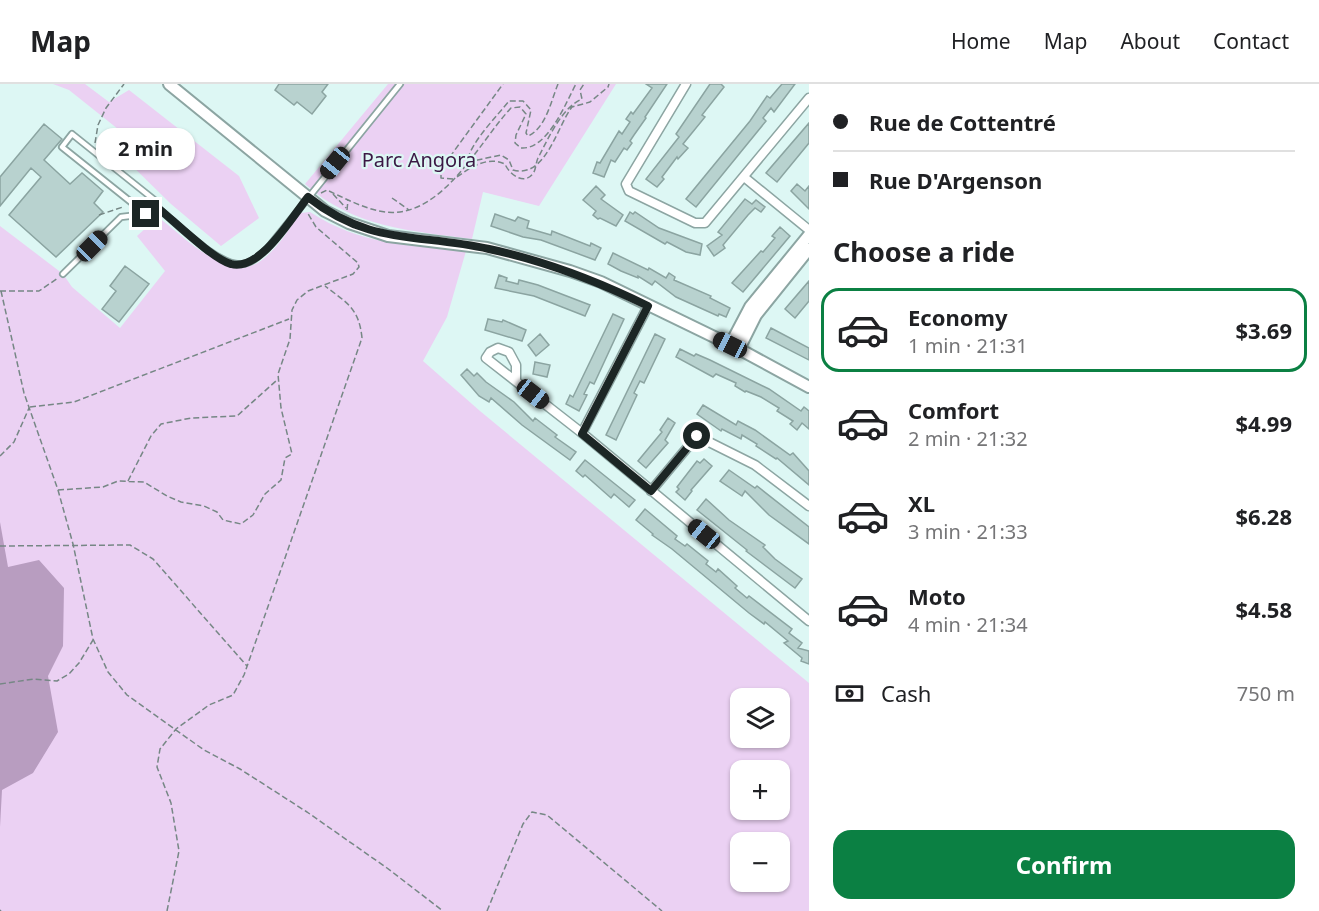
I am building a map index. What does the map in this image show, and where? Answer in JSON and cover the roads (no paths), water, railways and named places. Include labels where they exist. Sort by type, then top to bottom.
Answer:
[{"type":"street","points":[[169,84],[325,211],[388,236],[487,248],[535,260],[601,282],[734,347],[809,387]]},
{"type":"street","points":[[686,84],[626,184],[629,191],[695,223],[705,222],[809,98]]},
{"type":"street","points":[[744,177],[809,230]]},
{"type":"street","points":[[734,347],[750,307],[809,235]]},
{"type":"street","points":[[734,347],[756,315],[809,249]]},
{"type":"street","points":[[582,434],[648,306]]},
{"type":"street","points":[[516,381],[809,621]]},
{"type":"street","points":[[651,491],[697,436],[755,465],[809,506]]},
{"type":"lane","points":[[146,214],[62,147],[72,134],[157,202],[158,208],[219,258],[231,264],[244,264],[267,249],[400,84]]},
{"type":"lane","points":[[63,274],[121,217],[146,214],[158,208]]},
{"type":"park label","name":"Parc Angora","points":[[419,159]]}]
